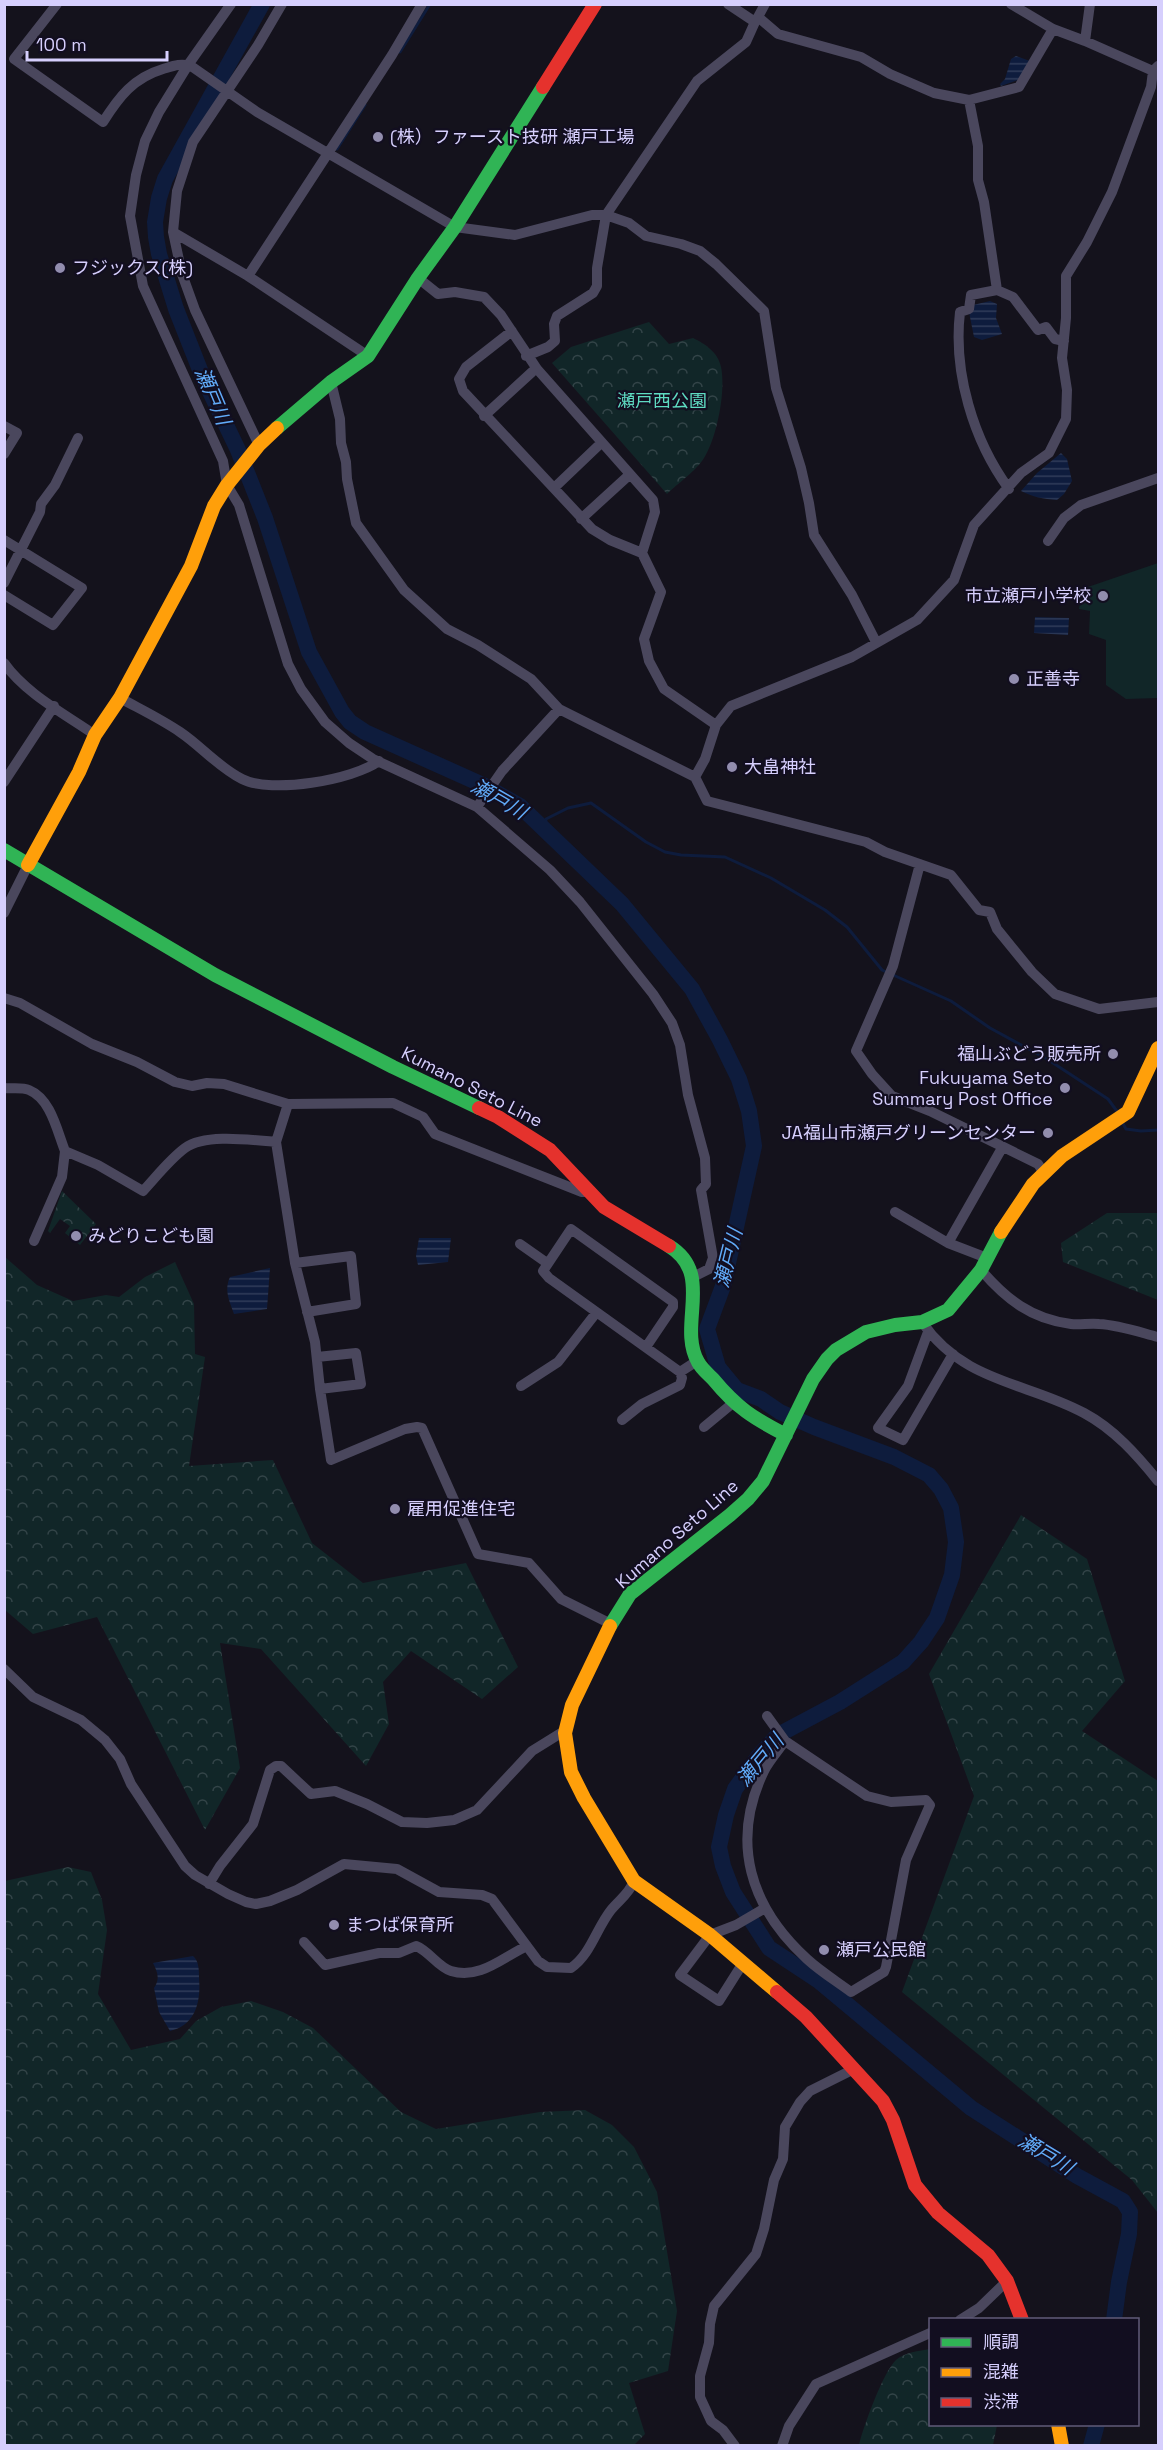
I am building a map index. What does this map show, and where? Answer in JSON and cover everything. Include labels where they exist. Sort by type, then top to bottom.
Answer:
[{"type":"main road","points":[[28,865],[79,772],[95,735],[120,698],[191,566],[214,506],[229,482],[258,448],[331,382],[368,356],[418,278],[455,227],[595,4]]},
{"type":"main road","name":"Kumano Seto Line","points":[[4,850],[215,975],[525,1132],[550,1150],[604,1207],[674,1249],[685,1260],[693,1277]]},
{"type":"main road","name":"Kumano Seto Line","points":[[1022,2318],[1006,2281],[988,2255],[938,2213],[915,2185],[893,2120],[883,2101],[806,2017],[710,1935],[634,1881],[571,1772],[565,1733],[572,1705],[611,1624],[630,1594],[730,1515],[763,1481],[819,1370],[836,1350],[866,1332],[894,1325],[925,1327],[948,1310],[984,1264],[996,1240],[1033,1184],[1088,1137],[1128,1112],[1158,1048]]},
{"type":"main road","points":[[693,1277],[692,1340],[697,1361],[733,1403],[759,1421],[787,1431]]},
{"type":"main road","points":[[1058,2426],[1062,2445]]},
{"type":"street","points":[[57,4],[9,57],[103,122],[113,106],[141,77],[181,63],[455,227],[515,235],[592,215],[606,215],[629,223],[646,236],[700,251],[764,311],[776,388],[801,468],[810,503],[814,535],[852,594],[876,642]]},
{"type":"street","points":[[231,4],[159,112],[145,141],[136,175],[130,216],[142,286],[223,461],[239,505],[288,664],[301,689],[325,722],[349,743],[379,761],[478,806],[550,870],[580,902],[653,994],[672,1023],[705,1158],[706,1184],[701,1190],[713,1258],[709,1269],[693,1277]]},
{"type":"street","points":[[258,448],[195,310],[182,274],[173,232],[177,191],[193,142],[282,4]]},
{"type":"street","points":[[248,276],[422,4]]},
{"type":"street","points":[[728,4],[778,34],[861,57],[890,74],[934,93],[969,99],[1019,87],[1053,29]]},
{"type":"street","points":[[526,356],[548,348],[555,341],[554,324],[557,316],[593,293],[597,286],[597,268],[606,215],[697,81],[746,42],[765,4]]},
{"type":"street","points":[[695,777],[705,759],[716,725],[731,706],[852,657],[917,620],[939,599],[954,580],[974,525],[1009,489],[1021,473],[1049,453],[1066,419],[1067,390],[1062,358],[1066,276],[1087,242],[1112,192],[1156,69],[1053,29],[1011,4]]},
{"type":"street","points":[[1085,40],[1090,4]]},
{"type":"street","points":[[969,99],[978,146],[978,180],[984,202],[997,290]]},
{"type":"street","points":[[173,232],[248,276],[368,356]]},
{"type":"street","points":[[418,278],[438,294],[455,292],[484,297],[512,331],[526,356],[653,500],[655,512],[642,553]]},
{"type":"street","points":[[1009,489],[993,467],[973,424],[958,344],[960,312],[969,309],[972,295],[997,290],[1013,297],[1038,330],[1046,327],[1055,339],[1064,341]]},
{"type":"street","points":[[512,331],[466,367],[459,379],[463,391],[592,530],[642,553],[658,583],[660,592],[644,639],[650,661],[664,689],[716,725]]},
{"type":"street","points":[[484,416],[532,372]]},
{"type":"street","points":[[331,382],[340,419],[341,443],[356,523],[404,590],[447,629],[478,645],[531,679],[559,709],[695,777],[707,801],[866,842],[885,852],[951,875],[979,910],[990,912],[997,929],[1032,972],[1055,994],[1099,1009],[1158,1002]]},
{"type":"street","points":[[4,426],[17,433],[4,454]]},
{"type":"street","points":[[4,583],[40,512],[41,504],[55,485],[78,438]]},
{"type":"street","points":[[554,488],[598,446]]},
{"type":"street","points":[[581,519],[627,477]]},
{"type":"street","points":[[1048,542],[1064,518],[1081,506],[1158,478]]},
{"type":"street","points":[[4,540],[82,588],[53,625],[4,595]]},
{"type":"street","points":[[4,663],[12,674],[95,735]]},
{"type":"street","points":[[120,698],[161,719],[243,780],[286,785],[307,783],[367,770],[379,761]]},
{"type":"street","points":[[4,782],[54,706]]},
{"type":"street","points":[[478,806],[500,774],[559,709]]},
{"type":"street","points":[[920,864],[893,966],[856,1051],[860,1059],[892,1096],[930,1111],[1038,1164],[1044,1173]]},
{"type":"street","points":[[4,913],[28,865]]},
{"type":"street","points":[[4,998],[20,1003],[92,1044],[137,1062],[175,1082],[192,1086],[207,1083],[224,1084],[288,1104],[393,1103],[423,1117],[435,1134],[582,1192],[592,1192]]},
{"type":"street","points":[[4,1088],[28,1090],[44,1102],[65,1151],[62,1177],[34,1241]]},
{"type":"street","points":[[288,1104],[276,1142],[295,1263],[317,1357],[331,1460],[405,1429],[423,1428],[478,1554],[529,1563],[561,1599],[611,1624]]},
{"type":"street","points":[[65,1151],[98,1165],[143,1191],[186,1147],[195,1143],[212,1139],[276,1142]]},
{"type":"street","points":[[948,1243],[1002,1148]]},
{"type":"street","points":[[895,1212],[984,1264],[1000,1293],[1029,1312],[1050,1320],[1073,1324],[1099,1324],[1158,1337]]},
{"type":"street","points":[[622,1420],[642,1404],[680,1385],[682,1378],[680,1372],[596,1313],[543,1271],[571,1229],[673,1302],[674,1307],[646,1347]]},
{"type":"street","points":[[520,1244],[547,1263]]},
{"type":"street","points":[[295,1263],[351,1256],[356,1304],[307,1312]]},
{"type":"street","points":[[521,1386],[558,1362],[596,1313]]},
{"type":"street","points":[[953,1354],[903,1440],[878,1428],[908,1386],[925,1327],[953,1354],[985,1375],[1087,1414],[1115,1434],[1140,1458],[1158,1481]]},
{"type":"street","points":[[317,1357],[356,1353],[361,1384],[320,1389]]},
{"type":"street","points":[[680,1372],[697,1361]]},
{"type":"street","points":[[704,1427],[733,1403]]},
{"type":"street","points":[[4,1669],[33,1697],[81,1720],[105,1740],[120,1759],[131,1784],[185,1866],[210,1884],[246,1902],[256,1904],[270,1901],[297,1890],[344,1864],[397,1869],[439,1892],[482,1895],[492,1899],[538,1960],[547,1967],[571,1968],[586,1955],[611,1911],[630,1891],[634,1881]]},
{"type":"street","points":[[767,1716],[783,1739],[867,1796],[891,1802],[926,1800],[930,1805],[906,1860],[884,1972],[851,1992],[806,1958],[762,1910],[754,1887],[748,1860],[747,1830],[752,1799],[765,1769],[783,1739]]},
{"type":"street","points":[[210,1884],[220,1866],[253,1824],[270,1770],[276,1766],[281,1766],[311,1794],[335,1791],[402,1822],[427,1823],[454,1820],[477,1810],[532,1751],[561,1733],[565,1733]]},
{"type":"street","points":[[743,1963],[719,2001],[680,1974],[710,1935],[736,1925],[762,1910]]},
{"type":"street","points":[[304,1942],[325,1965],[379,1953],[399,1953],[416,1946],[450,1971],[462,1972],[489,1968],[526,1946]]},
{"type":"street","points":[[735,2445],[723,2430],[711,2421],[700,2397],[700,2376],[709,2343],[714,2306],[756,2254],[764,2229],[774,2180],[783,2159],[785,2127],[800,2102],[810,2091],[854,2069]]},
{"type":"street","points":[[962,2318],[979,2308],[1006,2281]]},
{"type":"street","points":[[782,2445],[789,2427],[816,2384],[929,2333]]},
{"type":"green space","name":"瀬戸西公園","points":[[649,322],[669,344],[693,338],[706,346],[717,357],[721,367],[721,401],[709,449],[697,467],[667,494],[552,363],[571,347]]},
{"type":"green space","points":[[1158,563],[1158,698],[1126,699],[1106,685],[1106,640],[1089,634],[1090,611],[1079,609],[1082,589]]},
{"type":"green space","points":[[62,1191],[96,1224],[80,1245],[65,1233],[70,1226],[60,1219],[50,1233],[48,1231]]},
{"type":"green space","points":[[1107,1213],[1158,1213],[1158,1300],[1063,1262],[1061,1243]]},
{"type":"green space","points":[[5,1257],[37,1285],[73,1301],[106,1295],[119,1297],[145,1277],[175,1262],[194,1304],[195,1354],[205,1357],[189,1466],[273,1460],[312,1543],[363,1583],[466,1563],[518,1667],[482,1699],[411,1651],[383,1682],[389,1724],[366,1766],[261,1649],[220,1643],[240,1768],[205,1830],[97,1617],[33,1634],[5,1610]]},
{"type":"green space","points":[[1021,1515],[1087,1559],[1125,1681],[1082,1731],[1158,1781],[1158,2213],[1132,2180],[902,1992],[974,1796],[929,1674]]},
{"type":"green space","points":[[68,1867],[91,1872],[102,1900],[107,1930],[98,1994],[131,2050],[180,2039],[196,2021],[221,2007],[251,2001],[283,2012],[313,2028],[401,2112],[436,2129],[540,2112],[585,2110],[612,2125],[634,2147],[657,2192],[677,2311],[668,2371],[629,2383],[645,2434],[633,2446],[5,2445],[5,1881]]},
{"type":"green space","points":[[929,2349],[929,2426],[997,2426],[993,2445],[859,2445],[885,2376],[896,2360],[912,2352]]},
{"type":"water","points":[[1016,56],[1030,61],[1021,79],[1001,86],[1011,59]]},
{"type":"water","points":[[990,301],[997,304],[996,318],[1002,334],[982,340],[974,337],[969,312],[973,305]]},
{"type":"water","points":[[1061,453],[1067,459],[1072,481],[1064,494],[1057,500],[1021,491],[1037,473]]},
{"type":"water","points":[[1035,617],[1069,618],[1068,635],[1034,633]]},
{"type":"water","points":[[419,1238],[451,1238],[448,1262],[418,1265],[416,1256]]},
{"type":"water","points":[[270,1268],[267,1309],[234,1314],[227,1291],[230,1277]]},
{"type":"water","points":[[193,1956],[199,1969],[198,2003],[186,2023],[170,2031],[159,2012],[154,1988],[158,1976],[153,1963]]},
{"type":"waterway","name":"瀬戸川","points":[[262,4],[165,179],[155,222],[156,237],[176,309],[202,375],[238,450],[265,518],[309,652],[342,712],[350,722],[365,732],[483,785],[520,806],[622,904],[692,989],[739,1079],[749,1111],[754,1146],[723,1286],[707,1329],[718,1367],[737,1390],[761,1399],[780,1412],[894,1457],[929,1475],[941,1489],[951,1508],[956,1542],[952,1575],[937,1618],[921,1642],[903,1662],[840,1702],[778,1735],[758,1757],[735,1789],[726,1815],[719,1847],[723,1866],[733,1892],[769,1948],[819,1981],[971,2108],[1077,2176],[1123,2201],[1130,2212],[1129,2234],[1114,2318]]},
{"type":"waterway","points":[[400,52],[430,4]]},
{"type":"waterway","points":[[337,149],[365,105]]},
{"type":"waterway","points":[[545,831],[546,819],[568,808],[591,803],[646,842],[665,852],[725,857],[771,878],[825,910],[847,927],[882,970],[951,1001],[990,1028],[1047,1059],[1108,1099],[1119,1114]]},
{"type":"waterway","points":[[1121,1120],[1126,1129],[1158,1130]]},
{"type":"waterway","name":"瀬戸川","points":[[1091,2446],[1096,2426]]},
{"type":"traffic: fast","points":[[277,428],[331,382],[368,356],[418,278],[455,227],[543,87]]},
{"type":"traffic: fast","points":[[4,850],[215,975],[393,1067],[479,1108]]},
{"type":"traffic: fast","points":[[610,1626],[630,1594],[730,1515],[763,1481],[813,1379],[827,1359],[836,1350],[866,1332],[922,1322],[948,1310],[981,1270],[1001,1232]]},
{"type":"traffic: fast","points":[[669,1246],[683,1258],[690,1271],[693,1285],[691,1332],[693,1348],[699,1364],[738,1405],[786,1435]]},
{"type":"traffic: slow","points":[[28,865],[79,772],[95,735],[120,698],[191,566],[214,506],[227,485],[259,445],[277,428]]},
{"type":"traffic: slow","points":[[1001,1232],[1033,1184],[1062,1156],[1128,1112],[1158,1048]]},
{"type":"traffic: slow","points":[[610,1626],[572,1705],[565,1733],[571,1772],[634,1881],[710,1935],[777,1992]]},
{"type":"traffic: slow","points":[[1058,2426],[1062,2446]]},
{"type":"traffic: jam","points":[[543,87],[595,4]]},
{"type":"traffic: jam","points":[[479,1108],[498,1117],[550,1150],[604,1207],[669,1246]]},
{"type":"traffic: jam","points":[[777,1992],[806,2017],[883,2101],[893,2120],[915,2185],[938,2213],[988,2255],[1007,2281],[1021,2318]]},
{"type":"place","name":"(株）ファースト技研 瀬戸工場","points":[[378,137]]},
{"type":"place","name":"フジックス(株)","points":[[60,268]]},
{"type":"place","name":"市立瀬戸小学校","points":[[1103,596]]},
{"type":"place","name":"正善寺","points":[[1014,679]]},
{"type":"place","name":"大畠神社","points":[[732,767]]},
{"type":"place","name":"福山ぶどう販売所","points":[[1113,1054]]},
{"type":"place","name":"Fukuyama Seto Summary Post Office","points":[[1065,1088]]},
{"type":"place","name":"JA福山市瀬戸グリーンセンター","points":[[1048,1133]]},
{"type":"place","name":"みどりこども園","points":[[76,1236]]},
{"type":"place","name":"雇用促進住宅","points":[[395,1509]]},
{"type":"place","name":"まつば保育所","points":[[334,1925]]},
{"type":"place","name":"瀬戸公民館","points":[[824,1950]]}]
